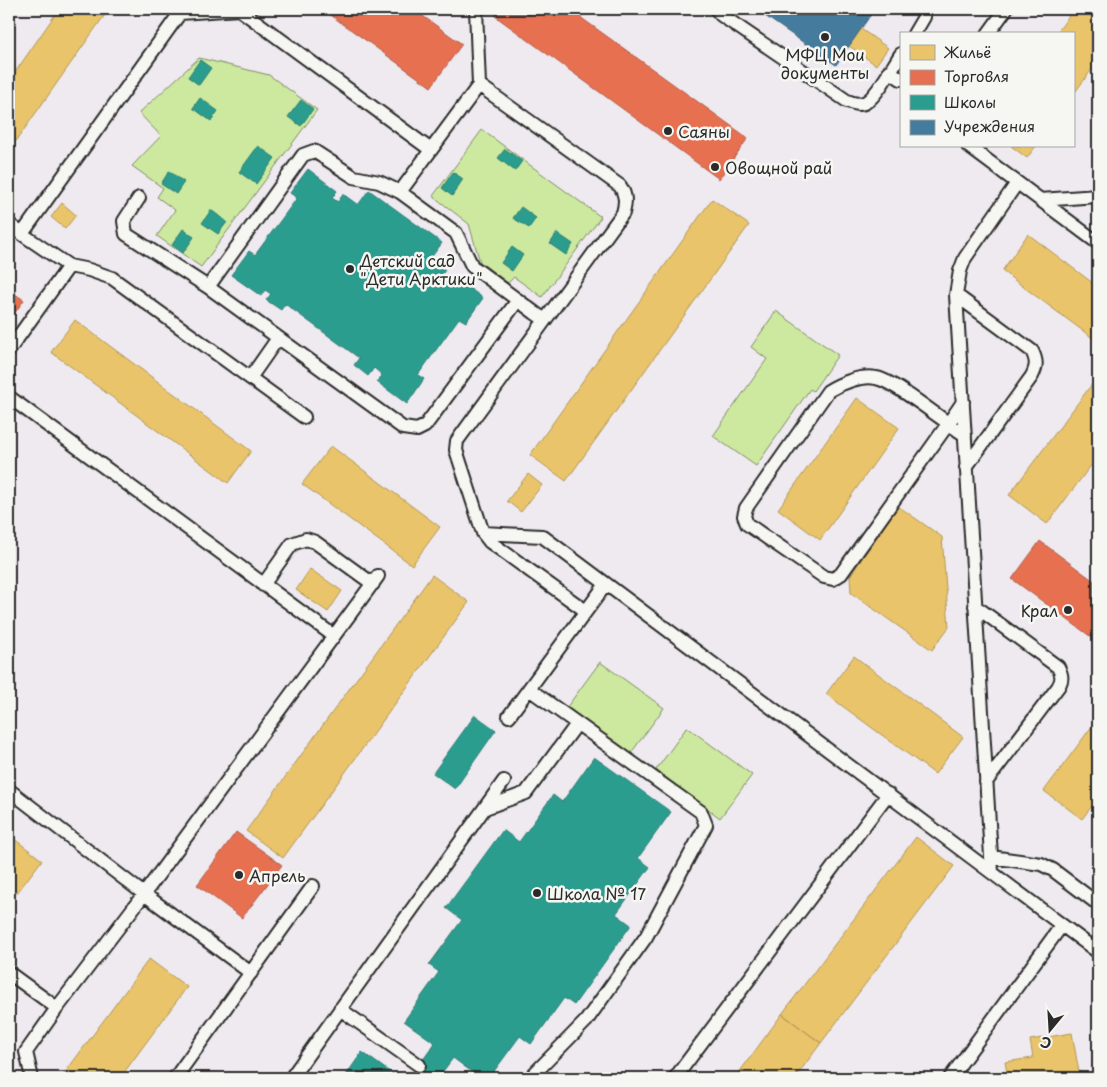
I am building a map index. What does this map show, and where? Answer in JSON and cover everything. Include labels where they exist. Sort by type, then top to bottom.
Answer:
[{"type":"lane","points":[[22,234],[177,11],[239,9],[431,150]]},
{"type":"lane","points":[[400,192],[479,85],[476,9]]},
{"type":"lane","points":[[716,9],[721,15],[847,101],[856,104],[865,103],[872,96],[900,55]]},
{"type":"lane","points":[[915,32],[924,17],[922,9]]},
{"type":"lane","points":[[989,32],[1006,9]]},
{"type":"lane","points":[[889,71],[900,78]]},
{"type":"lane","points":[[479,85],[620,186],[625,193],[626,204],[623,212],[457,441],[456,450],[483,533],[490,542],[586,612]]},
{"type":"lane","points":[[971,148],[1098,242]]},
{"type":"lane","points":[[208,287],[303,155],[308,152],[321,153],[354,177],[379,182],[400,192],[456,233],[472,266],[545,320]]},
{"type":"lane","points":[[992,872],[956,295],[960,271],[965,258],[1017,182]]},
{"type":"lane","points":[[1040,200],[1098,196]]},
{"type":"lane","points":[[139,198],[124,220],[126,234],[208,287],[403,428],[417,430],[425,426],[518,300]]},
{"type":"lane","points":[[9,224],[69,266],[112,278],[304,418]]},
{"type":"lane","points":[[9,350],[69,266]]},
{"type":"lane","points":[[956,295],[1032,351],[1036,360],[1036,367],[1032,376],[966,467]]},
{"type":"lane","points":[[250,378],[278,338]]},
{"type":"lane","points":[[962,402],[948,424],[841,574],[833,579],[824,577],[747,524],[744,516],[746,508],[828,391],[840,384],[869,377],[878,378],[891,384],[948,424],[965,435]]},
{"type":"lane","points":[[9,400],[334,636]]},
{"type":"lane","points":[[483,533],[542,536],[1098,952]]},
{"type":"lane","points":[[32,1078],[26,1052],[376,580],[315,542],[306,539],[292,544],[263,585]]},
{"type":"lane","points":[[509,716],[606,584]]},
{"type":"lane","points":[[976,606],[1058,667],[1062,681],[986,782]]},
{"type":"lane","points":[[529,689],[702,812],[706,825],[646,937],[586,1021],[530,1078]]},
{"type":"lane","points":[[484,809],[526,793],[577,724]]},
{"type":"lane","points":[[291,1078],[504,781]]},
{"type":"lane","points":[[9,790],[144,894],[251,973]]},
{"type":"lane","points":[[675,1078],[888,794]]},
{"type":"lane","points":[[991,857],[1041,864],[1054,870],[1098,904]]},
{"type":"lane","points":[[175,1078],[313,886]]},
{"type":"lane","points":[[950,1078],[1062,924]]},
{"type":"lane","points":[[9,972],[58,1008]]},
{"type":"lane","points":[[340,1009],[419,1065]]},
{"type":"green space","points":[[199,58],[269,75],[317,110],[201,267],[157,236],[175,210],[157,197],[163,188],[132,166],[161,136],[139,113]]},
{"type":"green space","points":[[482,130],[601,217],[542,297],[514,277],[508,283],[480,262],[469,224],[433,196]]},
{"type":"green space","points":[[776,311],[838,355],[813,391],[810,389],[756,466],[713,436],[767,359],[751,347]]},
{"type":"green space","points":[[600,662],[664,708],[631,753],[567,707]]},
{"type":"green space","points":[[687,727],[752,775],[720,818],[656,770]]},
{"type":"building: Жильё","points":[[59,9],[109,9],[9,151],[9,81]]},
{"type":"building: Жильё","points":[[1074,9],[1098,9],[1098,61],[1074,94],[1074,32],[1057,32]]},
{"type":"building: Жильё","points":[[861,29],[888,48],[876,65],[849,46]]},
{"type":"building: Жильё","points":[[1014,148],[1034,148],[1027,158]]},
{"type":"building: Жильё","points":[[712,199],[749,225],[566,481],[530,455]]},
{"type":"building: Жильё","points":[[62,203],[76,215],[65,229],[51,217]]},
{"type":"building: Жильё","points":[[1028,234],[1098,287],[1098,342],[1002,271]]},
{"type":"building: Жильё","points":[[75,320],[251,451],[228,483],[51,352]]},
{"type":"building: Жильё","points":[[1098,376],[1098,456],[1047,524],[1009,495]]},
{"type":"building: Жильё","points":[[857,398],[899,428],[820,540],[778,509]]},
{"type":"building: Жильё","points":[[331,446],[440,527],[412,565],[302,484]]},
{"type":"building: Жильё","points":[[528,474],[542,485],[521,512],[507,501]]},
{"type":"building: Жильё","points":[[898,506],[942,537],[949,627],[932,650],[851,593],[850,576]]},
{"type":"building: Жильё","points":[[310,569],[342,591],[328,612],[296,590]]},
{"type":"building: Жильё","points":[[432,575],[469,602],[283,858],[246,831]]},
{"type":"building: Жильё","points":[[854,656],[963,737],[935,774],[826,694]]},
{"type":"building: Жильё","points":[[1098,718],[1098,798],[1082,819],[1044,791]]},
{"type":"building: Жильё","points":[[9,835],[42,860],[17,893],[9,886]]},
{"type":"building: Жильё","points":[[916,837],[954,866],[821,1043],[782,1014]]},
{"type":"building: Жильё","points":[[149,959],[187,987],[120,1078],[61,1078]]},
{"type":"building: Жильё","points":[[782,1014],[821,1043],[795,1078],[735,1078]]},
{"type":"building: Жильё","points":[[1072,1033],[1080,1078],[1008,1078],[1005,1062],[1033,1058],[1030,1040]]},
{"type":"building: Торговля","points":[[322,9],[413,9],[462,44],[431,87]]},
{"type":"building: Торговля","points":[[500,9],[569,9],[748,138],[719,179],[495,16]]},
{"type":"building: Торговля","points":[[9,290],[24,300],[9,321]]},
{"type":"building: Торговля","points":[[1040,541],[1098,584],[1098,642],[1012,579]]},
{"type":"building: Торговля","name":"Апрель","points":[[236,832],[282,865],[242,918],[197,885]]},
{"type":"building: Школы","points":[[200,60],[211,68],[199,85],[188,77]]},
{"type":"building: Школы","points":[[200,98],[218,111],[211,121],[193,108]]},
{"type":"building: Школы","points":[[301,100],[313,109],[301,126],[288,117]]},
{"type":"building: Школы","points":[[258,146],[275,158],[256,184],[239,172]]},
{"type":"building: Школы","points":[[505,149],[522,161],[515,171],[498,158]]},
{"type":"building: Школы","points":[[308,169],[337,191],[332,198],[338,202],[343,194],[358,205],[369,190],[442,243],[430,259],[445,270],[441,276],[449,283],[454,277],[483,298],[466,322],[459,318],[418,375],[424,379],[407,404],[377,382],[382,375],[374,368],[368,376],[354,365],[359,358],[285,304],[281,310],[266,300],[271,294],[265,290],[261,296],[231,275],[249,251],[255,255],[297,198],[290,193]]},
{"type":"building: Школы","points":[[169,171],[184,182],[176,194],[161,184]]},
{"type":"building: Школы","points":[[453,172],[463,179],[452,196],[442,188]]},
{"type":"building: Школы","points":[[521,207],[536,218],[529,228],[513,218]]},
{"type":"building: Школы","points":[[211,210],[227,222],[218,234],[202,223]]},
{"type":"building: Школы","points":[[183,229],[194,237],[183,253],[172,245]]},
{"type":"building: Школы","points":[[557,233],[573,244],[566,255],[550,244]]},
{"type":"building: Школы","points":[[512,247],[523,255],[512,271],[501,263]]},
{"type":"building: Школы","points":[[475,715],[496,730],[455,789],[433,773]]},
{"type":"building: Школы","points":[[594,757],[671,812],[638,858],[650,867],[616,914],[631,925],[574,1005],[564,998],[531,1044],[520,1036],[489,1078],[480,1078],[453,1058],[438,1078],[410,1078],[435,1043],[404,1021],[439,972],[429,965],[462,920],[446,908],[503,830],[519,842],[553,795],[562,802]]},
{"type":"building: Школы","points":[[362,1052],[398,1078],[344,1078]]},
{"type":"building: Учреждения","points":[[743,9],[755,9],[751,15]]},
{"type":"building: Учреждения","name":"МФЦ Мои документы","points":[[755,9],[865,9],[872,13],[836,65]]},
{"type":"place","name":"МФЦ Мои документы","points":[[825,37]]},
{"type":"place","name":"Саяны","points":[[668,131]]},
{"type":"place","name":"Овощной рай","points":[[715,167]]},
{"type":"place","name":"Детский сад \"Дети Арктики\"","points":[[350,269]]},
{"type":"place","name":"Крал","points":[[1068,610]]},
{"type":"place","name":"Апрель","points":[[239,875]]},
{"type":"place","name":"Школа № 17","points":[[537,893]]}]
